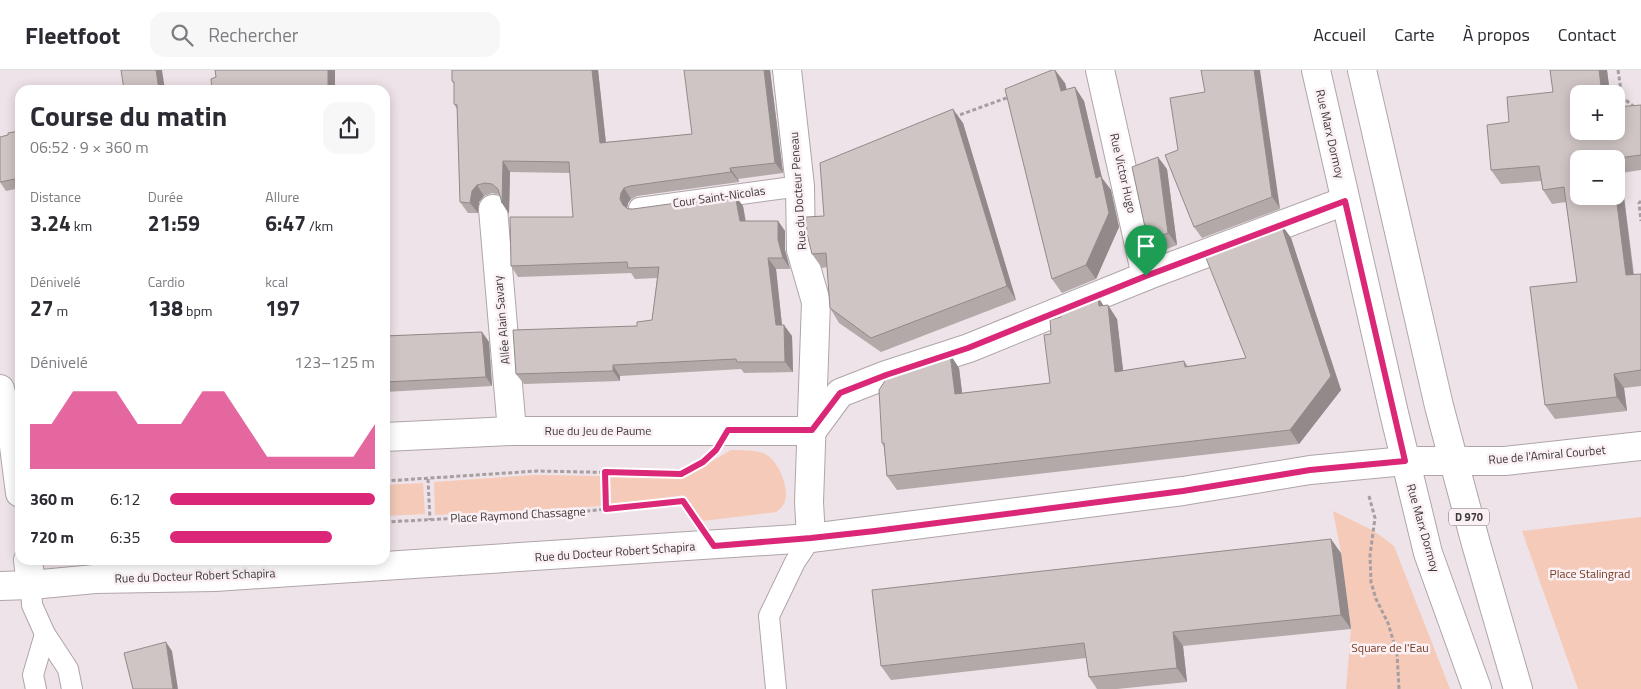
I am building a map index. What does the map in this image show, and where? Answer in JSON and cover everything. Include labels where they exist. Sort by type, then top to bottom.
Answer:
[{"type":"street","name":"Rue du Docteur Peneau","points":[[786,70],[800,186],[801,250],[816,302],[812,430]]},
{"type":"street","name":"Rue Victor Hugo","points":[[1100,70],[1146,276]]},
{"type":"street","name":"Rue Marx Dormoy","points":[[1316,70],[1405,461],[1428,553],[1477,689]]},
{"type":"street","name":"D 970","points":[[1362,70],[1439,406],[1518,689]]},
{"type":"street","points":[[811,538],[809,502],[812,430],[840,393],[886,375],[968,348],[1146,276],[1345,201]]},
{"type":"street","name":"Allée Alain Savary","points":[[493,209],[512,430]]},
{"type":"street","points":[[0,389],[15,440]]},
{"type":"street","name":"Rue du Jeu de Paume","points":[[390,437],[512,430],[812,430]]},
{"type":"street","name":"Rue de l'Amiral Courbet","points":[[1405,461],[1505,461],[1641,446]]},
{"type":"street","name":"Rue du Docteur Robert Schapira","points":[[0,586],[30,573],[95,579],[215,577],[714,546],[811,538],[1183,491],[1310,470],[1405,461]]},
{"type":"lane","name":"Cour Saint-Nicolas","points":[[639,208],[800,186]]},
{"type":"lane","points":[[776,689],[768,616],[795,562],[811,538]]},
{"type":"lane","points":[[30,573],[32,606],[44,634],[68,669],[72,689]]},
{"type":"lane","points":[[36,689],[33,675],[44,634]]},
{"type":"path","points":[[1618,70],[1622,97],[1637,109],[1641,108]]},
{"type":"path","points":[[946,120],[1010,96]]},
{"type":"path","points":[[1641,201],[1639,203],[1641,221]]},
{"type":"path","points":[[390,481],[537,471],[681,474],[703,462],[716,450],[728,430]]},
{"type":"path","points":[[605,472],[606,509]]},
{"type":"path","points":[[428,478],[430,520]]},
{"type":"path","points":[[1369,495],[1375,518],[1370,555],[1371,582],[1376,599],[1388,623],[1397,653],[1399,689]]},
{"type":"path","name":"Place Raymond Chassagne","points":[[390,522],[578,512],[683,501],[714,546]]},
{"type":"green space","points":[[731,450],[763,453],[774,462],[783,477],[786,494],[785,501],[778,511],[703,521],[684,495],[611,505],[610,477],[684,478]]},
{"type":"green space","points":[[535,475],[600,476],[602,506],[435,515],[434,482]]},
{"type":"green space","points":[[423,483],[425,514],[390,516],[390,485]]},
{"type":"green space","name":"Square de l'Eau","points":[[1333,511],[1374,531],[1394,546],[1450,689],[1346,689],[1351,629],[1341,553]]},
{"type":"green space","name":"Place Stalingrad","points":[[1641,517],[1641,689],[1578,689],[1522,531]]},
{"type":"building","points":[[121,70],[156,70],[158,85],[123,85]]},
{"type":"building","points":[[215,70],[328,70],[328,85],[212,85],[211,79],[216,77]]},
{"type":"building","points":[[452,70],[592,70],[600,143],[692,134],[684,70],[764,70],[775,163],[730,168],[731,172],[630,186],[624,188],[620,199],[628,209],[633,209],[735,195],[740,221],[778,221],[778,240],[783,258],[768,258],[776,325],[784,325],[785,362],[737,362],[736,359],[613,365],[613,371],[516,374],[513,330],[637,326],[637,322],[652,320],[659,267],[628,268],[627,262],[511,266],[510,217],[573,217],[569,162],[503,161],[502,203],[498,189],[492,184],[485,183],[477,185],[472,191],[470,203],[460,202],[457,105],[454,104]]},
{"type":"building","points":[[1055,70],[1061,91],[1075,87],[1096,178],[1101,176],[1109,213],[1086,265],[1052,279],[1005,89]]},
{"type":"building","points":[[1201,70],[1254,70],[1272,197],[1194,227],[1165,155],[1178,150],[1170,98],[1205,92]]},
{"type":"building","points":[[1550,70],[1599,70],[1601,85],[1570,85],[1570,140],[1625,140],[1625,106],[1641,105],[1641,155],[1625,157],[1625,150],[1570,150],[1570,205],[1617,205],[1626,275],[1641,274],[1641,370],[1614,374],[1617,397],[1545,405],[1530,287],[1577,282],[1564,187],[1543,190],[1539,166],[1491,170],[1487,125],[1509,122],[1507,97],[1553,92]]},
{"type":"building","points":[[953,109],[1007,286],[871,338],[830,308],[826,253],[812,254],[807,234],[806,217],[824,216],[820,163]]},
{"type":"building","points":[[15,132],[15,179],[0,182],[0,137],[8,135],[8,133]]},
{"type":"building","points":[[1158,157],[1168,233],[1148,241],[1132,167]]},
{"type":"building","points":[[1281,224],[1331,376],[1290,430],[887,476],[884,443],[882,443],[879,390],[890,373],[950,354],[955,394],[1050,383],[1044,335],[1051,334],[1050,320],[1061,317],[1060,310],[1098,297],[1099,306],[1108,305],[1115,372],[1184,361],[1185,367],[1246,358],[1204,253]]},
{"type":"building","points":[[482,332],[486,377],[390,382],[390,336]]},
{"type":"building","points":[[1331,539],[1341,615],[1173,632],[1177,668],[1089,677],[1084,643],[881,666],[872,590]]},
{"type":"building","points":[[166,642],[173,689],[133,689],[124,653]]},
{"type":"route","points":[[1345,201],[1405,461],[1310,470],[1183,491],[875,531],[714,546],[683,501],[606,509],[605,472],[681,474],[703,462],[716,450],[728,430],[812,430],[840,393],[886,375],[968,348],[1146,276],[1345,201]]}]
